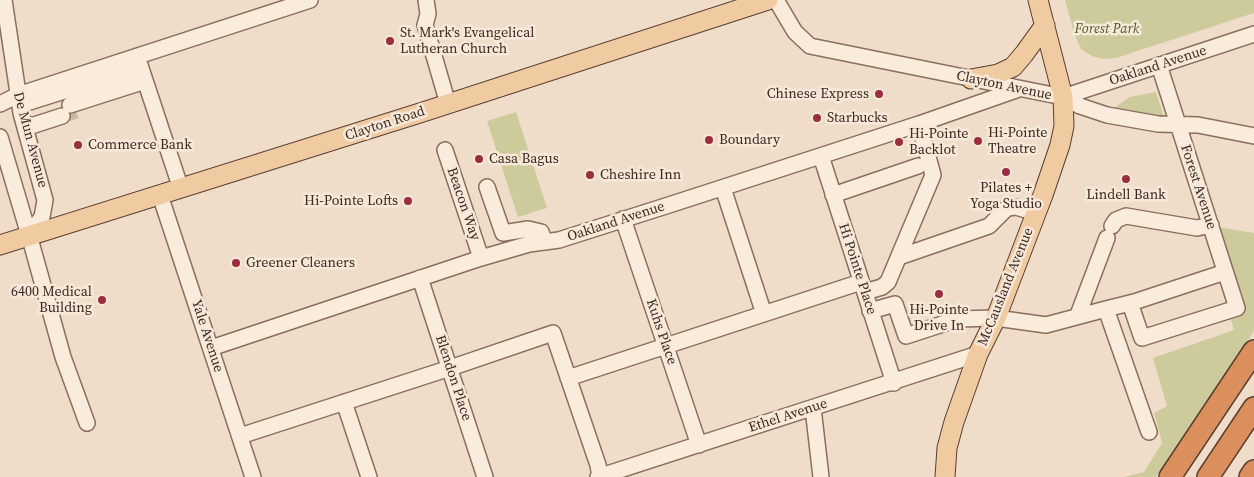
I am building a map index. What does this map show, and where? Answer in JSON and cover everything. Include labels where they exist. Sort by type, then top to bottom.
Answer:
[{"type":"highway","points":[[1170,477],[1254,351]]},
{"type":"highway","points":[[1208,477],[1254,408]]},
{"type":"highway","points":[[1250,477],[1254,471]]},
{"type":"main road","name":"Clayton Road","points":[[0,245],[448,104],[744,4],[768,0]]},
{"type":"main road","name":"McCausland Avenue","points":[[945,477],[948,448],[954,422],[978,354],[996,318],[1036,213],[1060,145],[1064,126],[1063,98],[1038,0]]},
{"type":"main road","points":[[971,79],[998,74],[1013,67],[1045,24]]},
{"type":"street","name":"De Mun Avenue","points":[[4,0],[21,112],[45,200],[42,217],[30,235]]},
{"type":"street","points":[[0,104],[21,112],[63,107],[310,0]]},
{"type":"street","points":[[426,0],[428,14],[424,25],[448,104]]},
{"type":"street","name":"Clayton Avenue","points":[[776,0],[795,32],[810,46],[1063,98],[1080,106],[1107,114],[1158,124],[1198,125],[1254,136]]},
{"type":"street","name":"Oakland Avenue","points":[[1063,98],[1254,34]]},
{"type":"street","name":"Forest Avenue","points":[[1130,303],[1142,338],[1237,308],[1159,66]]},
{"type":"street","points":[[21,112],[142,73]]},
{"type":"street","points":[[142,73],[181,189]]},
{"type":"street","name":"Oakland Avenue","points":[[211,348],[482,258],[529,244],[559,240],[723,188],[1019,89]]},
{"type":"street","points":[[568,378],[764,314],[863,287],[882,287],[888,282],[932,175],[918,124]]},
{"type":"street","name":"De Mun Avenue","points":[[0,137],[30,235]]},
{"type":"street","name":"Beacon Way","points":[[445,150],[482,258]]},
{"type":"street","name":"Hi Pointe Place","points":[[821,156],[894,383]]},
{"type":"street","points":[[833,195],[918,166]]},
{"type":"street","points":[[487,187],[503,233],[528,229],[541,232],[545,242]]},
{"type":"street","points":[[723,188],[764,314]]},
{"type":"street","name":"Yale Avenue","points":[[160,195],[254,477]]},
{"type":"street","points":[[899,256],[989,226],[1007,208],[1016,207],[1036,213]]},
{"type":"street","points":[[1078,315],[1116,220],[1126,216],[1197,228],[1211,225]]},
{"type":"street","name":"Kuhs Place","points":[[623,219],[699,445]]},
{"type":"street","points":[[30,235],[64,357],[87,423]]},
{"type":"street","points":[[870,311],[895,304],[906,336],[958,319],[996,318],[1043,325],[1130,303],[1225,272]]},
{"type":"street","name":"Blendon Place","points":[[420,278],[486,477]]},
{"type":"street","points":[[1106,309],[1149,432]]},
{"type":"street","points":[[240,436],[553,333],[598,465],[599,477]]},
{"type":"street","name":"Ethel Avenue","points":[[599,477],[894,383],[978,354]]},
{"type":"street","points":[[344,402],[369,477]]},
{"type":"street","points":[[813,408],[821,477]]},
{"type":"green space","name":"Forest Park","points":[[1065,0],[1254,0],[1254,13],[1116,58],[1103,59],[1092,56],[1081,49],[1075,36]]},
{"type":"green space","points":[[1156,92],[1164,117],[1114,108],[1130,97]]},
{"type":"green space","points":[[516,112],[547,208],[518,217],[487,121]]},
{"type":"green space","points":[[1218,227],[1254,233],[1254,331],[1156,477],[1124,477],[1144,472],[1162,443],[1154,413],[1167,406],[1153,358],[1234,330],[1230,317],[1245,311]]},
{"type":"tunnel","points":[[62,116],[76,111]]},
{"type":"place","name":"St. Mark's Evangelical Lutheran Church","points":[[390,41]]},
{"type":"place","name":"Chinese Express","points":[[879,94]]},
{"type":"place","name":"Starbucks","points":[[817,118]]},
{"type":"place","name":"Boundary","points":[[709,140]]},
{"type":"place","name":"Hi-Pointe Theatre","points":[[978,141]]},
{"type":"place","name":"Hi-Pointe Backlot","points":[[899,142]]},
{"type":"place","name":"Commerce Bank","points":[[78,145]]},
{"type":"place","name":"Casa Bagus","points":[[479,159]]},
{"type":"place","name":"Pilates + Yoga Studio","points":[[1006,172]]},
{"type":"place","name":"Cheshire Inn","points":[[590,175]]},
{"type":"place","name":"Lindell Bank","points":[[1126,179]]},
{"type":"place","name":"Hi-Pointe Lofts","points":[[408,201]]},
{"type":"place","name":"Greener Cleaners","points":[[236,263]]},
{"type":"place","name":"Hi-Pointe Drive In","points":[[939,294]]},
{"type":"place","name":"6400 Medical Building","points":[[102,300]]}]
